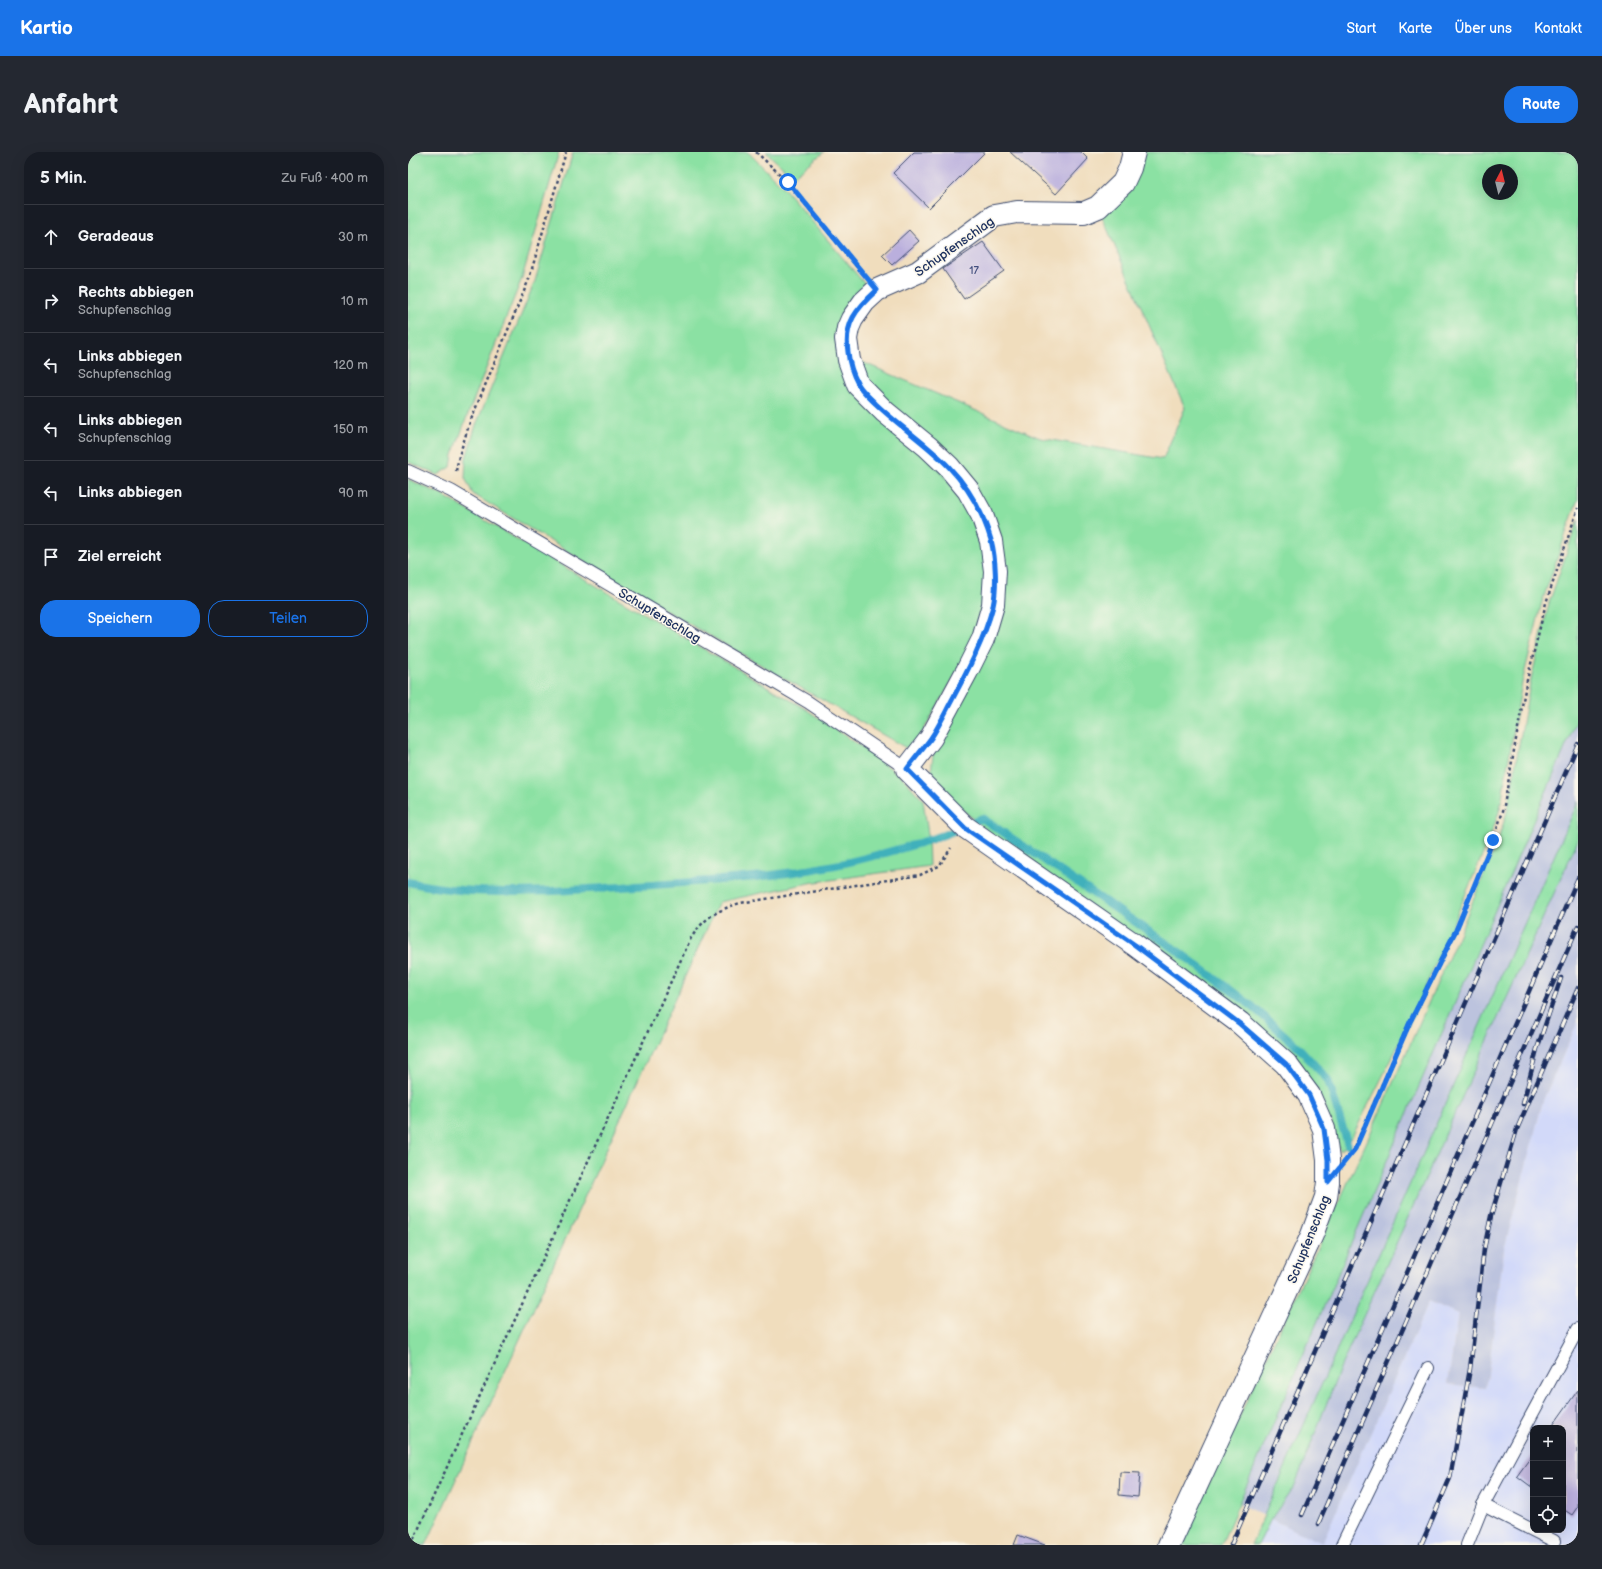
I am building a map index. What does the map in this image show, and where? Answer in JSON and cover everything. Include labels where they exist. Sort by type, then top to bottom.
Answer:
[{"type":"street","name":"Schupfenschlag","points":[[1134,152],[1130,168],[1123,183],[1098,207],[1084,213],[1017,212],[994,216],[918,272],[877,290],[864,302],[852,319],[848,328],[846,339],[849,360],[858,385],[885,412],[928,447],[949,467],[968,490],[982,515],[991,541],[995,571],[993,605],[983,639],[931,738],[907,769],[965,828],[1135,945],[1240,1024],[1286,1064],[1309,1095],[1324,1129],[1328,1160],[1328,1182],[1326,1197],[1312,1235],[1169,1545]]},
{"type":"lane","name":"Schupfenschlag","points":[[408,471],[451,491],[808,702],[907,769]]},
{"type":"lane","points":[[1467,1545],[1483,1505],[1578,1329]]},
{"type":"lane","points":[[1342,1545],[1428,1368]]},
{"type":"lane","points":[[1483,1505],[1554,1541]]},
{"type":"path","points":[[451,491],[459,456],[470,422],[529,279],[566,152]]},
{"type":"path","points":[[756,152],[788,182],[877,290]]},
{"type":"path","points":[[1328,1182],[1355,1149],[1410,1022],[1456,930],[1493,840],[1503,811],[1526,684],[1546,603],[1578,508]]},
{"type":"path","points":[[411,1545],[691,938],[701,924],[720,909],[740,903],[920,875],[939,866],[965,828]]},
{"type":"shaded area","points":[[1578,718],[1578,1021],[1543,1100],[1504,1249],[1486,1388],[1448,1384],[1458,1314],[1429,1301],[1322,1543],[1239,1504]]},
{"type":"shaded area","points":[[1578,1021],[1578,1545],[1258,1545],[1271,1519],[1322,1542],[1429,1301],[1458,1314],[1448,1384],[1486,1388],[1504,1249],[1543,1100]]},
{"type":"green space","points":[[408,152],[559,152],[522,278],[466,419],[453,455],[451,467],[438,475],[408,462]]},
{"type":"green space","points":[[573,152],[748,152],[783,187],[869,289],[841,361],[963,493],[990,571],[980,633],[916,743],[906,748],[651,602],[473,494],[465,478],[466,458],[476,425],[535,281]]},
{"type":"green space","points":[[766,152],[824,152],[793,177]]},
{"type":"green space","points":[[1140,152],[1578,152],[1578,499],[1542,602],[1522,683],[1500,809],[1489,840],[1413,1016],[1348,1145],[1340,1151],[1333,1128],[1317,1089],[980,825],[933,784],[931,772],[934,748],[973,674],[996,539],[876,396],[855,359],[1040,438],[1163,459],[1185,408],[1100,212]]},
{"type":"green space","points":[[408,479],[442,495],[804,708],[869,752],[903,778],[923,800],[928,834],[929,866],[809,883],[719,902],[426,1545],[408,1545]]},
{"type":"green space","points":[[1578,520],[1578,718],[1221,1545],[1180,1545],[1367,1141],[1460,932],[1497,843],[1507,812],[1530,684],[1549,603]]},
{"type":"green space","points":[[1578,802],[1578,840],[1341,1366],[1295,1485],[1271,1519],[1258,1545],[1251,1545]]},
{"type":"building","points":[[914,152],[985,152],[929,208],[893,173]]},
{"type":"building","points":[[1010,152],[1081,152],[1088,159],[1056,194]]},
{"type":"building","points":[[909,230],[919,241],[892,265],[882,255]]},
{"type":"building","points":[[983,242],[1004,271],[964,299],[943,269]]},
{"type":"building","points":[[1578,1390],[1578,1506],[1572,1515],[1566,1511],[1566,1425],[1553,1425]]},
{"type":"building","points":[[1530,1458],[1530,1486],[1517,1476]]},
{"type":"building","points":[[1120,1472],[1140,1473],[1138,1497],[1119,1495]]},
{"type":"building","points":[[1018,1535],[1045,1545],[1014,1545]]},
{"type":"waterway","points":[[408,882],[461,890],[515,892],[702,882],[783,874],[835,865],[885,853],[947,834],[982,818],[1175,949],[1252,1006],[1299,1048],[1328,1080],[1348,1145]]},
{"type":"railway","points":[[1231,1545],[1578,744]]},
{"type":"railway","points":[[1302,1515],[1578,878]]},
{"type":"railway","points":[[1318,1524],[1578,926]]},
{"type":"railway","points":[[1523,1104],[1537,1049],[1561,978]]},
{"type":"railway","points":[[1421,1545],[1450,1478],[1470,1369],[1484,1249],[1491,1216],[1517,1129],[1578,988]]},
{"type":"route","points":[[788,182],[877,290],[864,302],[852,319],[848,328],[846,339],[849,360],[858,385],[885,412],[928,447],[949,467],[968,490],[982,515],[991,541],[995,571],[993,605],[983,639],[931,738],[907,769],[965,828],[1135,945],[1240,1024],[1286,1064],[1309,1095],[1324,1129],[1328,1160],[1328,1182],[1355,1149],[1410,1022],[1456,930],[1493,840]]}]
